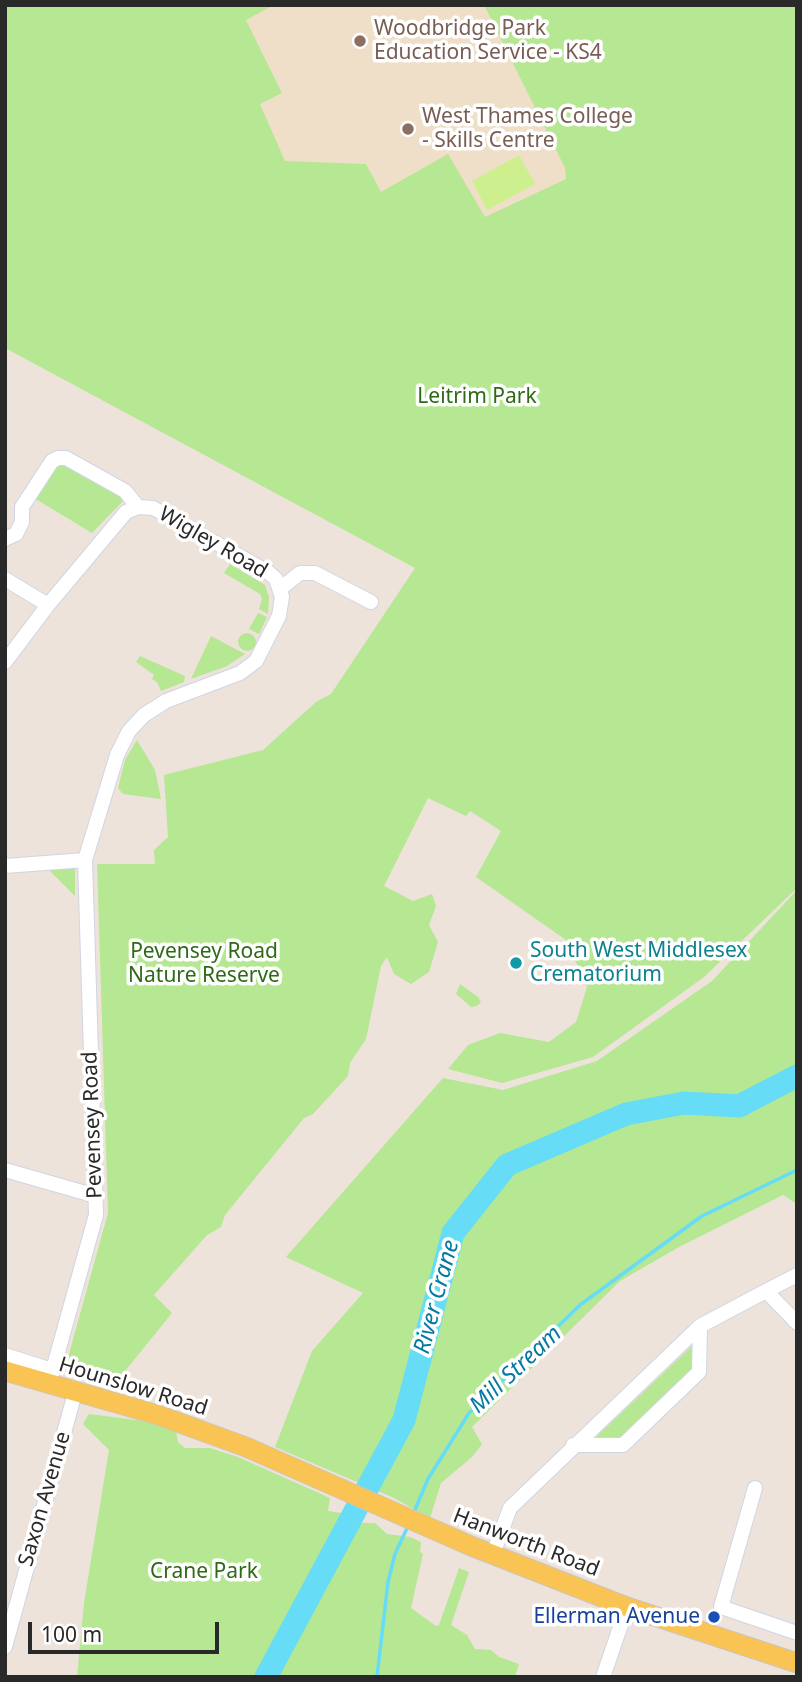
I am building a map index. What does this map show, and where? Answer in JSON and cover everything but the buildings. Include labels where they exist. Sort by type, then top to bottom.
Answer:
[{"type":"main road","name":"Hounslow Road","points":[[5,1371],[50,1377],[75,1393],[158,1415],[246,1447]]},
{"type":"main road","name":"Hanworth Road","points":[[246,1447],[399,1516],[493,1554],[627,1606],[797,1663]]},
{"type":"street","name":"Wigley Road","points":[[5,538],[16,534],[22,522],[22,507],[52,461],[58,458],[66,458],[125,491],[138,507]]},
{"type":"street","name":"Wigley Road","points":[[5,662],[48,605],[126,512],[138,507],[153,508],[268,572],[280,589],[279,616],[256,661],[240,673],[166,701],[144,715],[129,731],[117,755],[85,859]]},
{"type":"street","name":"Wigley Road","points":[[280,589],[300,573],[315,573],[371,602]]},
{"type":"street","points":[[5,579],[48,605]]},
{"type":"street","points":[[5,866],[85,859]]},
{"type":"street","name":"Pevensey Road","points":[[50,1377],[96,1216],[85,859]]},
{"type":"street","points":[[5,1170],[96,1196]]},
{"type":"street","points":[[493,1554],[510,1508],[700,1326],[797,1275]]},
{"type":"street","points":[[766,1291],[797,1323]]},
{"type":"street","points":[[573,1445],[623,1445],[699,1372],[700,1326]]},
{"type":"street","points":[[5,1355],[50,1377]]},
{"type":"street","name":"Saxon Avenue","points":[[5,1647],[12,1595],[75,1393]]},
{"type":"street","points":[[755,1488],[721,1606],[797,1633]]},
{"type":"street","points":[[603,1677],[627,1606]]},
{"type":"shaded area","name":"West Thames College - Skills Centre","points":[[274,5],[485,5],[565,168],[566,179],[485,218],[479,209],[381,192],[366,164],[285,161],[260,104],[282,92],[246,20]]},
{"type":"green space","name":"Leitrim Park","points":[[5,5],[274,5],[246,20],[282,93],[260,104],[285,161],[366,164],[381,192],[448,154],[485,217],[566,179],[565,168],[484,5],[797,5],[797,888],[704,977],[593,1057],[502,1083],[448,1069],[468,1045],[500,1033],[549,1042],[576,1022],[587,987],[566,940],[476,877],[501,831],[470,811],[466,816],[428,798],[384,886],[413,901],[432,894],[436,906],[429,925],[438,942],[429,972],[411,984],[394,974],[387,957],[381,966],[366,1039],[350,1063],[348,1076],[313,1114],[304,1118],[225,1215],[221,1227],[207,1235],[154,1295],[172,1313],[112,1387],[64,1372],[108,1213],[97,864],[155,864],[154,850],[168,837],[164,775],[263,750],[316,702],[331,694],[415,568],[5,348]]},
{"type":"green space","points":[[519,155],[535,184],[487,210],[472,181]]},
{"type":"green space","points":[[61,462],[121,493],[123,501],[92,533],[34,498],[55,464]]},
{"type":"green space","points":[[230,564],[265,585],[269,597],[268,614],[259,609],[262,599],[260,594],[224,573]]},
{"type":"green space","points":[[258,613],[267,617],[259,634],[249,629]]},
{"type":"green space","points":[[247,633],[253,636],[256,642],[253,648],[247,651],[241,648],[238,642],[241,636]]},
{"type":"green space","points":[[211,636],[245,654],[227,666],[191,679]]},
{"type":"green space","points":[[140,656],[185,676],[184,682],[161,691],[157,682],[152,679],[154,675],[136,662]]},
{"type":"green space","points":[[137,740],[155,770],[161,799],[123,794],[118,788],[125,760]]},
{"type":"green space","points":[[75,868],[75,896],[49,870]]},
{"type":"green space","points":[[797,890],[797,1204],[783,1195],[679,1247],[620,1281],[472,1427],[482,1444],[472,1457],[441,1483],[430,1518],[392,1497],[275,1447],[312,1351],[363,1293],[286,1257],[443,1078],[503,1090],[597,1061],[712,981]]},
{"type":"green space","points":[[460,984],[478,997],[481,1002],[477,1006],[471,1007],[456,994]]},
{"type":"green space","points":[[693,1345],[692,1369],[621,1438],[595,1438]]},
{"type":"green space","name":"Crane Park","points":[[89,1414],[144,1421],[176,1432],[178,1442],[185,1448],[210,1448],[238,1457],[330,1498],[328,1511],[341,1513],[354,1523],[375,1523],[387,1534],[410,1537],[421,1542],[420,1552],[423,1554],[411,1608],[436,1626],[439,1625],[459,1568],[469,1572],[451,1625],[467,1635],[475,1649],[491,1650],[499,1657],[519,1664],[515,1677],[77,1677],[84,1603],[109,1450],[83,1424]]},
{"type":"waterway","name":"River Crane","points":[[266,1677],[404,1420],[453,1233],[507,1165],[626,1114],[684,1103],[739,1106],[797,1076]]},
{"type":"waterway","name":"Mill Stream","points":[[414,1512],[428,1479],[469,1413],[580,1305],[702,1216],[797,1170]]},
{"type":"waterway","name":"Mill Stream","points":[[377,1677],[388,1582],[395,1554],[408,1526]]},
{"type":"place","name":"Woodbridge Park Education Service - KS4","points":[[360,41]]},
{"type":"place","name":"West Thames College - Skills Centre","points":[[408,129]]},
{"type":"place","name":"South West Middlesex Crematorium","points":[[516,963]]},
{"type":"place","name":"Ellerman Avenue","points":[[714,1617]]},
{"type":"park label","name":"Pevensey Road Nature Reserve","points":[[204,964]]}]
